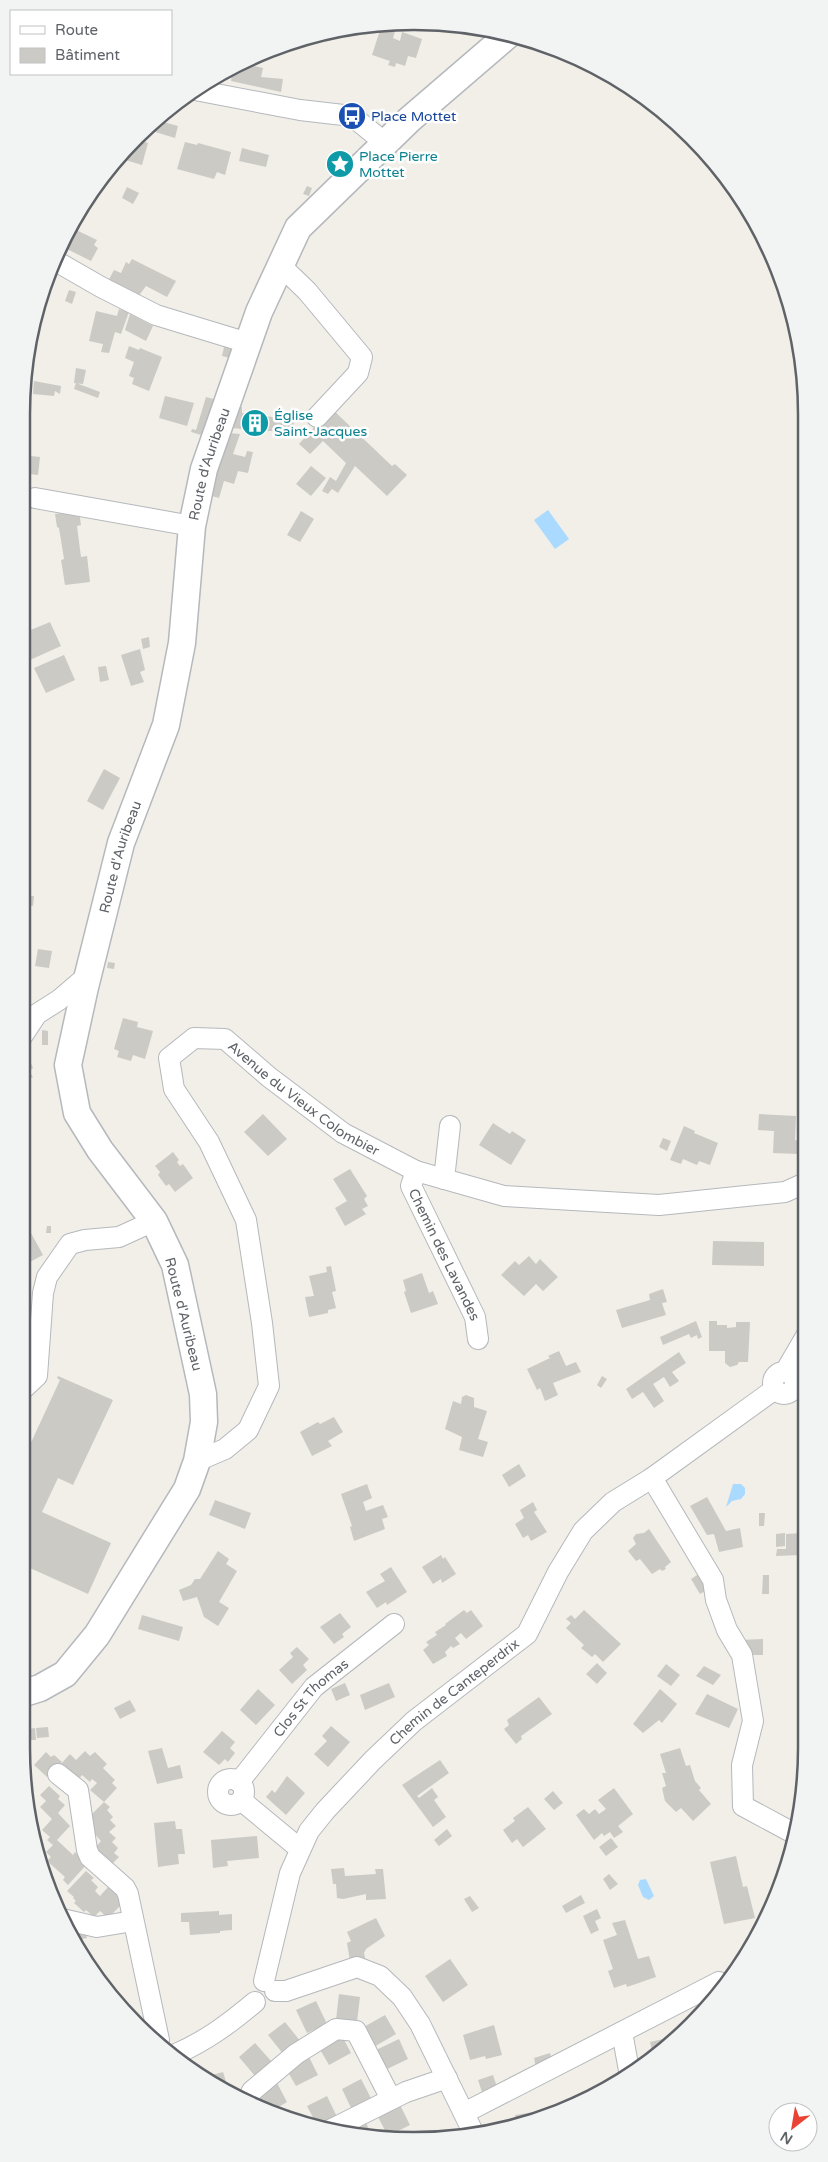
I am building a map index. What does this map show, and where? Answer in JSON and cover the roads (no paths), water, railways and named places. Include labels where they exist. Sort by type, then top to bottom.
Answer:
[{"type":"street","name":"Route d'Auribeau","points":[[30,1691],[40,1688],[65,1674],[97,1635],[187,1489],[197,1461],[204,1422],[203,1394],[175,1265],[154,1221],[100,1150],[77,1113],[68,1066],[121,842],[166,725],[182,643],[192,526],[204,469],[259,312],[298,228],[385,143],[436,96],[502,40]]},
{"type":"street","points":[[206,92],[300,110],[352,116],[385,143]]},
{"type":"street","points":[[61,264],[156,315],[248,343]]},
{"type":"street","points":[[281,266],[307,291],[362,357],[358,373],[317,417]]},
{"type":"street","points":[[35,498],[192,526]]},
{"type":"street","points":[[30,1024],[37,1014],[59,1000],[88,976]]},
{"type":"street","name":"Avenue du Vieux Colombier","points":[[197,1461],[225,1450],[248,1430],[269,1386],[262,1323],[246,1220],[209,1142],[174,1089],[169,1058],[194,1038],[225,1039],[269,1077],[344,1133],[416,1171],[504,1196],[659,1204],[785,1192],[798,1186]]},
{"type":"street","points":[[444,1179],[450,1126]]},
{"type":"street","name":"Chemin des Lavandes","points":[[416,1171],[411,1186],[475,1317],[478,1339]]},
{"type":"street","points":[[30,1382],[37,1376],[43,1293],[47,1278],[70,1244],[85,1240],[119,1237],[154,1221]]},
{"type":"street","points":[[790,1382],[798,1359]]},
{"type":"street","name":"Chemin de Canteperdrix","points":[[269,1986],[290,1873],[309,1831],[325,1812],[373,1760],[414,1720],[526,1634],[558,1572],[583,1531],[613,1502],[652,1478],[726,1423],[790,1382]]},
{"type":"street","points":[[652,1478],[713,1580],[716,1600],[727,1630],[742,1655],[753,1721],[742,1765],[743,1806],[789,1831]]},
{"type":"street","name":"Clos St Thomas","points":[[300,1849],[240,1791],[314,1687],[394,1624]]},
{"type":"street","points":[[58,1774],[78,1790],[87,1850],[90,1857],[125,1888],[158,2034]]},
{"type":"street","points":[[72,1921],[97,1927],[133,1921]]},
{"type":"street","points":[[269,1986],[286,1992],[357,1968],[380,1976],[402,1997],[420,2024],[471,2128]]},
{"type":"street","points":[[464,2113],[719,1982]]},
{"type":"street","points":[[179,2052],[224,2028],[255,2002],[262,2005],[269,2004],[274,1998],[269,1986]]},
{"type":"street","points":[[250,2095],[252,2090],[296,2054],[336,2029],[356,2032],[391,2099]]},
{"type":"street","points":[[622,2032],[628,2066]]},
{"type":"street","points":[[340,2125],[406,2092],[447,2078]]},
{"type":"water","points":[[548,510],[569,539],[555,549],[534,520]]},
{"type":"water","points":[[733,1484],[741,1484],[745,1488],[745,1494],[741,1499],[732,1501],[726,1507]]},
{"type":"water","points":[[646,1879],[654,1896],[649,1900],[643,1897],[638,1885],[640,1880]]},
{"type":"place","name":"Place Mottet","points":[[352,116]]},
{"type":"place","name":"Place Pierre Mottet","points":[[340,164]]},
{"type":"place","name":"Église Saint-Jacques","points":[[255,423]]}]
